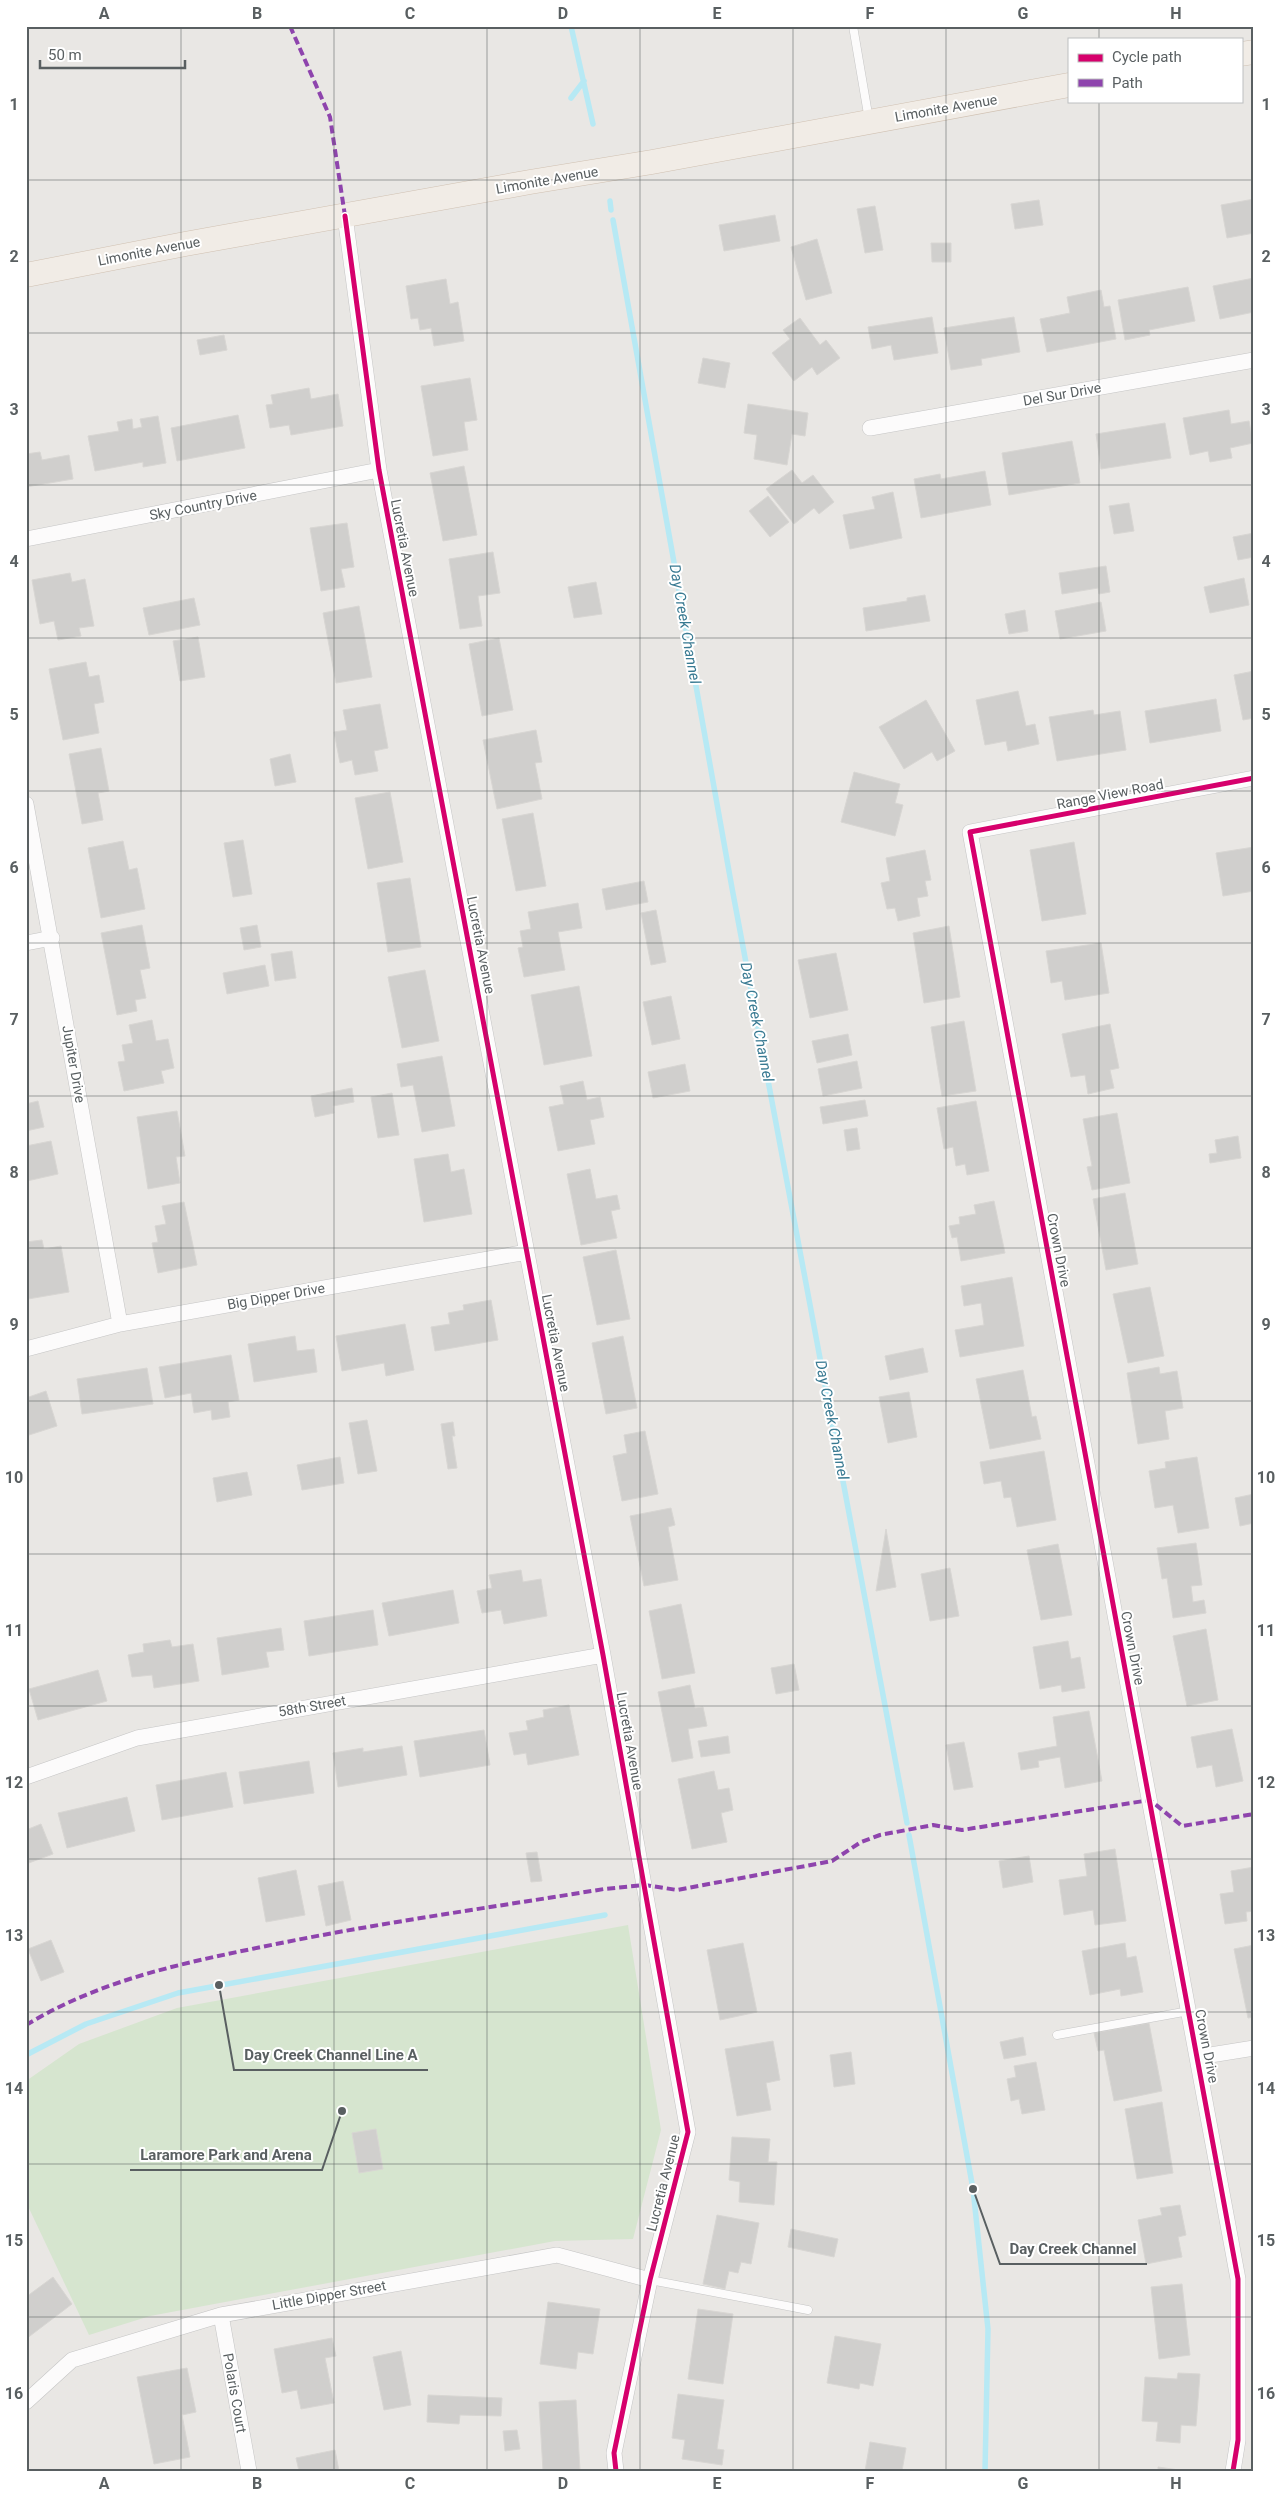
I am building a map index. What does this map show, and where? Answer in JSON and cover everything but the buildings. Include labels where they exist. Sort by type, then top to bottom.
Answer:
[{"type":"main road","name":"Limonite Avenue","points":[[26,275],[530,182],[652,162],[1068,86]]},
{"type":"street","name":"Lucretia Avenue","points":[[345,216],[379,470],[603,1655],[688,2132],[650,2280],[614,2453],[616,2471]]},
{"type":"street","name":"Del Sur Drive","points":[[870,428],[1254,360]]},
{"type":"street","name":"Sky Country Drive","points":[[26,540],[379,470]]},
{"type":"street","name":"Range View Road","points":[[970,832],[1254,778]]},
{"type":"street","name":"Jupiter Drive","points":[[26,804],[52,938],[120,1324]]},
{"type":"street","name":"Crown Drive","points":[[970,832],[1238,2278],[1238,2440],[1233,2471]]},
{"type":"street","points":[[26,944],[52,938]]},
{"type":"street","name":"Big Dipper Drive","points":[[26,1349],[120,1324],[527,1252]]},
{"type":"street","name":"58th Street","points":[[26,1777],[136,1738],[603,1655]]},
{"type":"street","points":[[1198,2058],[1254,2048]]},
{"type":"street","name":"Little Dipper Street","points":[[26,2402],[72,2360],[221,2315],[557,2255],[650,2280]]},
{"type":"street","name":"Polaris Court","points":[[221,2315],[249,2471]]},
{"type":"lane","points":[[853,26],[870,122]]},
{"type":"lane","points":[[1057,2035],[1189,2011]]},
{"type":"lane","points":[[650,2280],[808,2310]]},
{"type":"green space","points":[[628,1925],[661,2130],[633,2239],[555,2241],[150,2316],[89,2335],[26,2202],[26,2081],[79,2044],[177,2008]]},
{"type":"waterway","name":"Day Creek Channel","points":[[571,26],[593,124]]},
{"type":"waterway","points":[[571,98],[584,81]]},
{"type":"waterway","name":"Day Creek Channel","points":[[610,201],[611,210]]},
{"type":"waterway","name":"Day Creek Channel","points":[[613,220],[732,888],[907,1823]]},
{"type":"waterway","name":"Day Creek Channel","points":[[909,1835],[973,2189],[988,2329],[985,2471]]},
{"type":"waterway","points":[[26,2055],[86,2024],[178,1993],[605,1915]]},
{"type":"marked path","points":[[290,26],[330,117],[345,216]]},
{"type":"marked path","points":[[26,2025],[56,2009],[116,1983],[179,1965],[358,1929],[604,1889],[645,1885],[677,1890],[832,1861],[861,1842],[880,1835],[933,1825],[962,1830],[1150,1800],[1182,1826],[1254,1814]]},
{"type":"cycle path","points":[[345,216],[379,470],[603,1655],[688,2132],[650,2280],[614,2453],[616,2471]]},
{"type":"cycle path","points":[[1233,2471],[1238,2440],[1238,2279],[970,832],[1254,778]]},
{"type":"place","name":"Day Creek Channel Line A","points":[[219,1985]]},
{"type":"place","name":"Laramore Park and Arena","points":[[342,2111]]},
{"type":"place","name":"Day Creek Channel","points":[[973,2189]]}]
